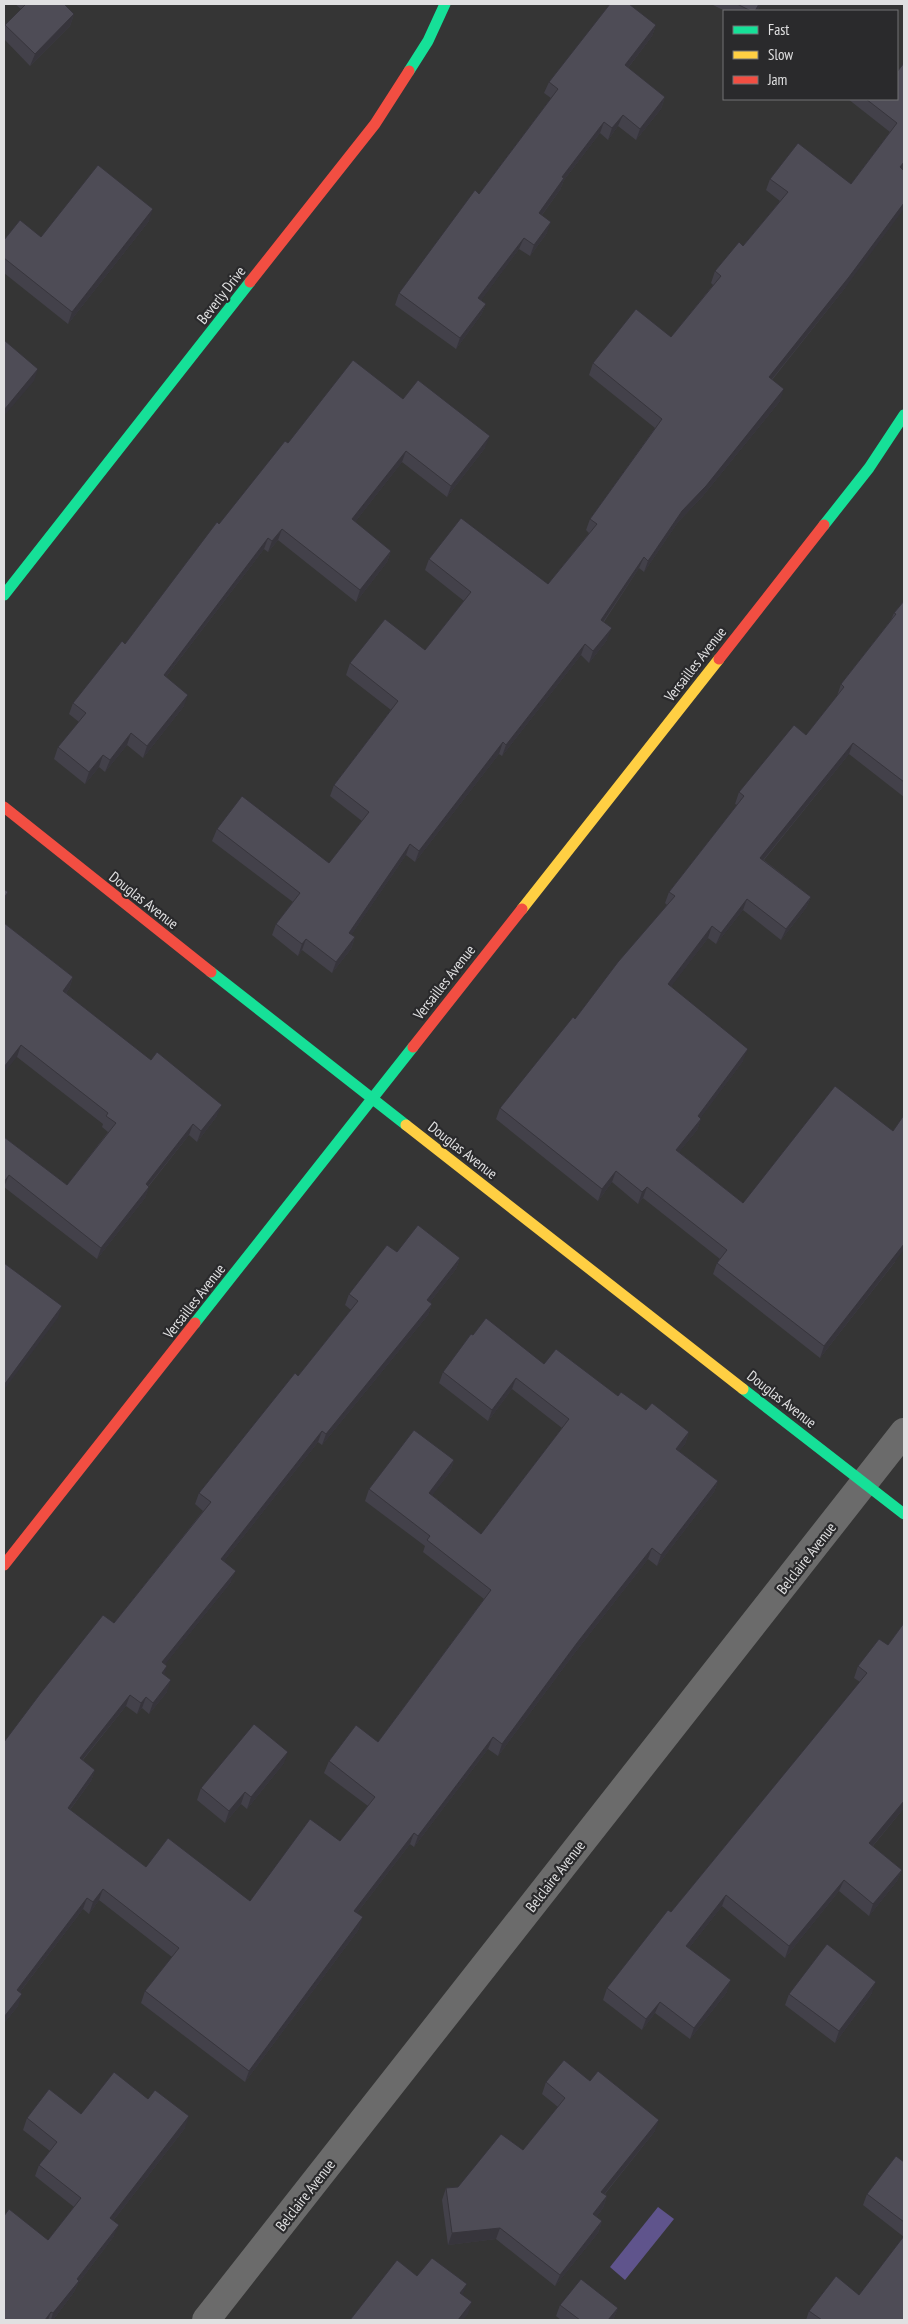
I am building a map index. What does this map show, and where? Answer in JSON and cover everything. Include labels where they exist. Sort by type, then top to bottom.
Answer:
[{"type":"street","name":"Beverly Drive","points":[[4,595],[375,124],[428,41],[445,4]]},
{"type":"street","name":"Versailles Avenue","points":[[4,1565],[373,1099],[868,468],[904,415]]},
{"type":"street","name":"Douglas Avenue","points":[[4,807],[373,1099],[904,1514]]},
{"type":"street","name":"Belclaire Avenue","points":[[206,2320],[904,1432]]},
{"type":"shaded area","points":[[658,2207],[674,2219],[625,2280],[610,2267]]},
{"type":"building","points":[[26,4],[64,4],[74,14],[35,54],[5,25]]},
{"type":"building","points":[[610,4],[629,4],[656,25],[625,65],[665,97],[640,129],[623,115],[612,128],[604,122],[562,177],[564,178],[539,213],[551,222],[534,245],[524,238],[478,298],[486,304],[460,338],[399,293],[475,190],[479,194],[558,89],[549,82]]},
{"type":"building","points":[[737,4],[759,4],[756,10],[749,10]]},
{"type":"building","points":[[904,63],[904,162],[900,167],[904,171],[904,203],[849,277],[769,377],[784,389],[706,486],[682,511],[648,561],[644,557],[601,620],[612,628],[593,651],[585,644],[506,745],[503,742],[419,851],[410,844],[349,933],[355,937],[336,962],[306,939],[302,944],[276,924],[300,893],[217,829],[242,796],[329,863],[369,812],[334,785],[398,701],[350,663],[385,619],[425,650],[471,592],[429,559],[461,518],[548,584],[597,524],[590,519],[662,419],[593,363],[636,309],[671,337],[721,276],[715,271],[739,242],[743,246],[788,192],[770,179],[798,143],[851,184],[897,123],[867,100],[898,100],[898,71]]},
{"type":"building","points":[[98,165],[153,209],[72,312],[4,258],[4,240],[20,220],[41,237]]},
{"type":"building","points":[[4,340],[38,369],[4,410]]},
{"type":"building","points":[[353,360],[403,399],[418,380],[490,436],[451,486],[406,451],[352,519],[391,551],[360,590],[282,529],[272,541],[268,538],[164,675],[188,695],[147,746],[131,733],[110,760],[103,755],[89,772],[58,747],[86,713],[73,703],[122,641],[125,644],[217,522],[219,524],[285,441],[288,443]]},
{"type":"building","points":[[904,601],[904,782],[853,743],[760,858],[811,897],[786,929],[747,899],[721,933],[712,926],[668,984],[748,1049],[698,1116],[701,1119],[676,1150],[743,1203],[835,1086],[893,1131],[904,1115],[904,1244],[824,1346],[717,1263],[727,1250],[647,1187],[642,1192],[616,1171],[602,1189],[500,1108],[573,1017],[575,1019],[618,962],[675,896],[669,892],[744,796],[739,792],[794,725],[806,735],[844,687],[841,684]]},
{"type":"building","points":[[4,889],[8,892],[4,898]]},
{"type":"building","points":[[4,923],[73,977],[63,991],[151,1060],[157,1052],[222,1105],[201,1131],[193,1124],[146,1184],[149,1187],[101,1248],[9,1175],[4,1182],[4,1137],[67,1185],[116,1123],[106,1116],[108,1113],[21,1045],[4,1067]]},
{"type":"building","points":[[418,1225],[460,1258],[427,1300],[432,1304],[326,1434],[322,1431],[221,1559],[236,1571],[162,1662],[167,1666],[162,1673],[171,1680],[153,1703],[146,1697],[141,1703],[130,1695],[80,1758],[95,1770],[68,1808],[146,1867],[168,1838],[250,1901],[310,1819],[340,1841],[375,1797],[329,1761],[356,1725],[378,1742],[491,1590],[427,1540],[430,1536],[369,1489],[414,1430],[454,1460],[429,1493],[481,1534],[569,1419],[516,1378],[492,1410],[443,1372],[471,1334],[473,1335],[486,1318],[544,1364],[556,1349],[618,1396],[621,1392],[646,1410],[652,1403],[689,1432],[676,1449],[718,1481],[661,1555],[652,1548],[577,1643],[502,1744],[493,1737],[418,1836],[414,1833],[354,1911],[363,1917],[249,2071],[145,1991],[179,1948],[103,1889],[93,1902],[87,1898],[17,1990],[22,1994],[4,2017],[4,1742],[103,1615],[114,1623],[211,1502],[199,1493],[295,1373],[298,1376],[358,1301],[349,1294],[387,1245],[397,1252]]},
{"type":"building","points":[[4,1263],[62,1306],[4,1385]]},
{"type":"building","points":[[904,1623],[904,1801],[869,1843],[902,1870],[873,1904],[844,1880],[789,1946],[726,1895],[686,1946],[731,1980],[694,2028],[660,2002],[646,2019],[607,1988],[668,1910],[671,1912],[867,1673],[858,1666],[879,1639],[888,1645]]},
{"type":"building","points":[[254,1724],[288,1752],[251,1797],[245,1792],[229,1811],[201,1788]]},
{"type":"building","points":[[827,1944],[876,1982],[839,2031],[789,1994]]},
{"type":"building","points":[[564,2060],[590,2081],[598,2071],[659,2120],[601,2192],[607,2196],[593,2214],[602,2221],[560,2275],[500,2228],[452,2233],[446,2188],[458,2187],[501,2134],[523,2150],[565,2098],[546,2082]]},
{"type":"building","points":[[114,2072],[148,2099],[155,2090],[189,2116],[110,2218],[119,2225],[77,2279],[79,2281],[53,2313],[51,2312],[45,2320],[4,2320],[4,2216],[9,2209],[48,2240],[81,2198],[39,2165],[57,2142],[27,2118],[49,2089],[81,2114]]},
{"type":"building","points":[[896,2156],[904,2162],[904,2222],[867,2194]]},
{"type":"building","points":[[904,2236],[904,2320],[822,2320],[809,2311],[836,2276],[859,2295]]},
{"type":"building","points":[[432,2258],[467,2284],[460,2293],[472,2302],[458,2320],[350,2320],[397,2260],[417,2276]]},
{"type":"building","points":[[581,2279],[618,2308],[608,2320],[580,2320],[560,2305]]},
{"type":"traffic: fast","points":[[409,71],[428,41],[445,4]]},
{"type":"traffic: fast","points":[[4,595],[250,282]]},
{"type":"traffic: fast","points":[[824,525],[869,468],[904,415]]},
{"type":"traffic: fast","points":[[211,972],[406,1125]]},
{"type":"traffic: fast","points":[[195,1323],[413,1047]]},
{"type":"traffic: fast","points":[[743,1389],[904,1514]]},
{"type":"traffic: slow","points":[[522,909],[719,659]]},
{"type":"traffic: slow","points":[[406,1125],[743,1389]]},
{"type":"traffic: jam","points":[[250,282],[375,124],[409,71]]},
{"type":"traffic: jam","points":[[719,659],[824,525]]},
{"type":"traffic: jam","points":[[4,807],[211,972]]},
{"type":"traffic: jam","points":[[413,1047],[522,909]]},
{"type":"traffic: jam","points":[[4,1565],[195,1323]]}]
